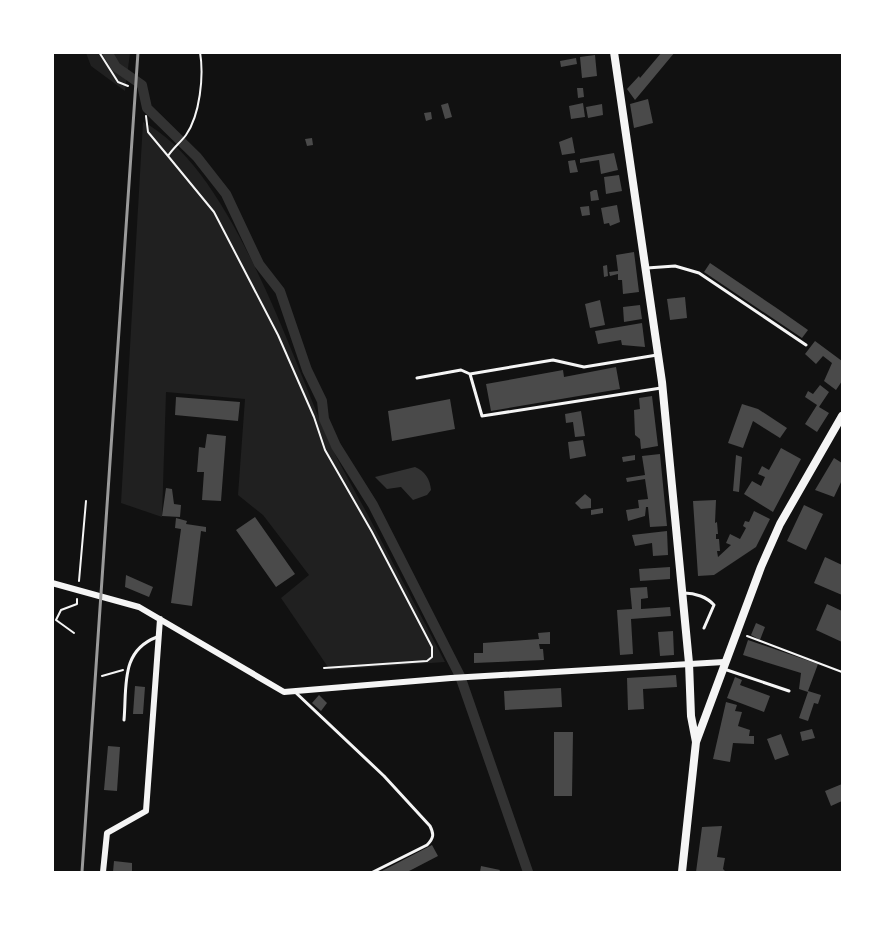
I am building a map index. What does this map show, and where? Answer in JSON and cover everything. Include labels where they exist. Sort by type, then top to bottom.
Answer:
[{"type":"street","points":[[614,52],[662,388],[683,594],[691,716],[696,742]]},
{"type":"street","points":[[681,873],[696,742],[723,665],[780,524],[843,416]]},
{"type":"street","points":[[52,583],[139,607],[284,692],[451,678],[689,663],[723,665]]},
{"type":"street","points":[[103,873],[107,833],[146,811],[160,619]]},
{"type":"lane","points":[[645,268],[675,266],[699,273],[806,345]]},
{"type":"lane","points":[[417,378],[461,370],[470,374],[553,360],[584,366],[658,355]]},
{"type":"lane","points":[[470,374],[482,416],[662,388]]},
{"type":"lane","points":[[683,594],[693,594],[709,600],[714,605],[704,628]]},
{"type":"lane","points":[[124,720],[129,660],[137,649],[159,636]]},
{"type":"lane","points":[[723,665],[789,691]]},
{"type":"lane","points":[[293,691],[384,776],[430,826],[433,833],[432,840],[373,873]]},
{"type":"path","points":[[99,52],[118,82],[128,86]]},
{"type":"path","points":[[168,156],[187,133],[196,110],[202,63],[200,52]]},
{"type":"path","points":[[146,116],[148,132],[214,212],[278,335],[314,417],[325,450],[372,532],[432,646],[432,657],[427,661],[324,668]]},
{"type":"path","points":[[74,633],[56,620],[62,610],[77,604],[86,501]]},
{"type":"path","points":[[747,636],[843,672]]},
{"type":"path","points":[[102,676],[128,669]]},
{"type":"shaded area","points":[[86,53],[130,53],[125,91],[91,66]]},
{"type":"shaded area","points":[[143,122],[175,145],[204,179],[231,220],[277,315],[330,444],[445,662],[330,670],[281,598],[309,575],[263,515],[238,495],[245,399],[166,392],[162,517],[121,503]]},
{"type":"shaded area","points":[[415,467],[426,476],[431,490],[427,495],[413,500],[401,487],[387,489],[375,477]]},
{"type":"building","points":[[662,52],[675,52],[635,100],[627,89],[639,76],[640,78]]},
{"type":"building","points":[[595,55],[597,76],[582,78],[580,57]]},
{"type":"building","points":[[576,58],[577,64],[561,67],[560,61]]},
{"type":"building","points":[[577,88],[583,88],[584,97],[578,98]]},
{"type":"building","points":[[648,99],[653,123],[634,128],[630,104]]},
{"type":"building","points":[[448,103],[452,117],[445,119],[441,105]]},
{"type":"building","points":[[583,103],[585,117],[571,119],[569,106]]},
{"type":"building","points":[[602,104],[603,115],[588,118],[586,107]]},
{"type":"building","points":[[431,112],[432,119],[426,121],[424,113]]},
{"type":"building","points":[[572,137],[575,153],[562,155],[559,142]]},
{"type":"building","points":[[312,138],[313,145],[307,146],[305,139]]},
{"type":"building","points":[[614,153],[618,170],[601,174],[599,160],[580,163],[580,159]]},
{"type":"building","points":[[575,160],[578,172],[570,173],[568,161]]},
{"type":"building","points":[[619,175],[622,191],[606,194],[604,177]]},
{"type":"building","points":[[597,190],[599,200],[591,201],[590,192]]},
{"type":"building","points":[[617,205],[620,222],[610,226],[609,223],[604,224],[601,208]]},
{"type":"building","points":[[589,206],[590,215],[582,216],[580,207]]},
{"type":"building","points":[[634,252],[639,292],[623,294],[622,280],[618,280],[618,274],[610,276],[609,272],[618,271],[616,255]]},
{"type":"building","points":[[710,263],[808,330],[802,338],[704,272]]},
{"type":"building","points":[[607,265],[608,276],[604,277],[603,266]]},
{"type":"building","points":[[685,297],[687,318],[670,320],[667,299]]},
{"type":"building","points":[[600,300],[605,325],[590,328],[585,304]]},
{"type":"building","points":[[640,305],[642,319],[624,322],[623,307]]},
{"type":"building","points":[[642,323],[645,347],[622,345],[621,340],[598,344],[595,331]]},
{"type":"building","points":[[815,341],[842,361],[842,381],[836,390],[824,381],[832,363],[823,356],[816,364],[805,354]]},
{"type":"building","points":[[616,367],[620,389],[491,411],[486,384],[563,370],[564,377]]},
{"type":"building","points":[[820,385],[829,392],[819,407],[829,413],[817,432],[805,424],[817,405],[805,397],[808,391],[813,394]]},
{"type":"building","points":[[652,396],[658,446],[641,449],[640,439],[635,435],[634,410],[640,409],[639,398]]},
{"type":"building","points":[[176,397],[240,402],[238,421],[175,415]]},
{"type":"building","points":[[450,399],[455,429],[392,441],[388,411]]},
{"type":"building","points":[[742,404],[758,409],[787,428],[780,438],[753,421],[743,448],[728,443]]},
{"type":"building","points":[[581,411],[585,436],[575,437],[573,422],[566,423],[565,414]]},
{"type":"building","points":[[207,434],[226,436],[221,501],[202,500],[204,472],[197,472],[199,447],[205,448]]},
{"type":"building","points":[[583,440],[586,456],[570,459],[568,442]]},
{"type":"building","points":[[781,448],[801,459],[773,512],[744,494],[752,481],[761,486],[765,477],[758,474],[762,466],[769,470]]},
{"type":"building","points":[[660,454],[667,526],[650,527],[648,507],[646,507],[645,516],[628,521],[626,510],[639,508],[638,500],[648,499],[645,479],[627,482],[626,478],[645,475],[642,456]]},
{"type":"building","points":[[635,455],[635,460],[623,462],[622,457]]},
{"type":"building","points":[[736,455],[742,457],[739,492],[733,491]]},
{"type":"building","points":[[834,458],[842,463],[842,480],[834,497],[815,490]]},
{"type":"building","points":[[166,488],[172,489],[174,504],[181,505],[180,517],[162,516]]},
{"type":"building","points":[[585,494],[591,499],[591,508],[581,509],[575,503]]},
{"type":"building","points":[[716,500],[715,523],[717,522],[718,534],[716,534],[716,539],[719,539],[720,551],[717,551],[718,557],[731,545],[726,543],[730,534],[740,539],[746,528],[743,526],[745,521],[749,522],[754,511],[770,519],[756,547],[714,575],[698,576],[693,501]]},
{"type":"building","points":[[804,505],[823,514],[806,550],[787,541]]},
{"type":"building","points":[[603,508],[603,513],[591,515],[591,510]]},
{"type":"building","points":[[255,517],[295,574],[276,587],[236,530]]},
{"type":"building","points":[[176,518],[187,521],[186,524],[206,527],[206,532],[201,531],[192,606],[171,603],[181,529],[175,528]]},
{"type":"building","points":[[667,531],[668,555],[653,556],[652,543],[635,546],[632,535]]},
{"type":"building","points":[[825,557],[842,565],[842,595],[814,583]]},
{"type":"building","points":[[670,567],[670,579],[640,581],[639,569]]},
{"type":"building","points":[[126,575],[153,587],[149,597],[125,587]]},
{"type":"building","points":[[647,587],[648,598],[641,599],[641,609],[670,607],[671,616],[631,619],[633,654],[620,655],[617,610],[632,609],[630,588]]},
{"type":"building","points":[[827,604],[842,611],[842,642],[816,630]]},
{"type":"building","points":[[756,623],[765,627],[760,640],[751,635]]},
{"type":"building","points":[[673,631],[674,655],[660,656],[658,632]]},
{"type":"building","points":[[550,632],[550,644],[539,644],[540,649],[543,649],[544,660],[474,663],[474,653],[483,653],[483,643],[539,639],[538,633]]},
{"type":"building","points":[[748,640],[818,664],[808,691],[821,695],[818,704],[814,703],[808,721],[799,718],[808,692],[799,689],[801,673],[743,655]]},
{"type":"building","points":[[676,675],[677,687],[643,689],[644,709],[628,710],[627,678]]},
{"type":"building","points":[[735,677],[742,680],[740,685],[770,696],[764,712],[727,698]]},
{"type":"building","points":[[135,686],[145,687],[143,714],[133,714]]},
{"type":"building","points":[[561,688],[562,707],[505,710],[504,691]]},
{"type":"building","points":[[319,695],[327,703],[321,711],[312,703]]},
{"type":"building","points":[[726,702],[737,705],[735,711],[742,712],[738,726],[750,730],[749,736],[754,736],[754,744],[733,743],[730,762],[713,759]]},
{"type":"building","points":[[812,729],[815,738],[802,741],[800,732]]},
{"type":"building","points":[[554,732],[573,732],[572,796],[554,796]]},
{"type":"building","points":[[781,734],[789,755],[775,760],[767,739]]},
{"type":"building","points":[[108,746],[120,747],[117,791],[104,790]]},
{"type":"building","points":[[842,784],[842,801],[831,806],[825,791]]},
{"type":"building","points":[[722,826],[717,857],[725,858],[723,869],[726,872],[696,872],[702,827]]},
{"type":"building","points":[[432,845],[438,856],[413,869],[407,872],[380,872]]},
{"type":"building","points":[[114,861],[132,863],[132,872],[113,872]]},
{"type":"building","points":[[481,866],[500,870],[499,872],[480,872]]},
{"type":"waterway","points":[[107,52],[116,67],[142,85],[147,108],[197,157],[226,194],[259,264],[280,291],[307,370],[322,401],[324,419],[336,446],[373,505],[460,676],[528,872]]},
{"type":"railway","points":[[82,872],[138,52]]}]
